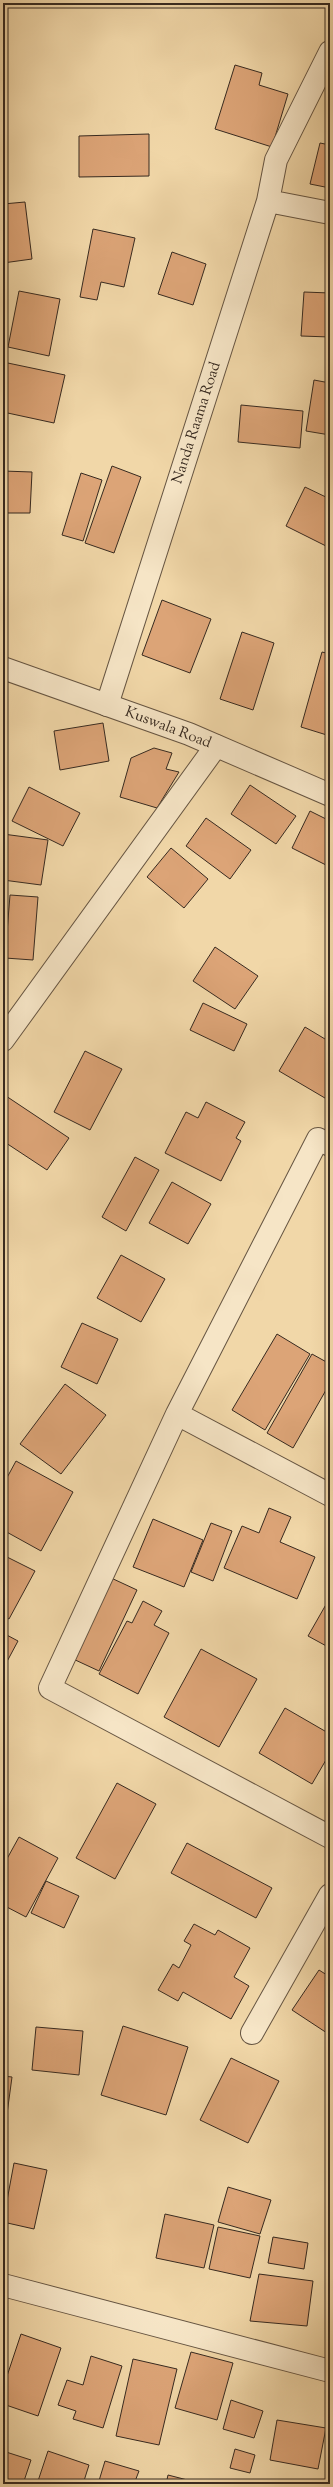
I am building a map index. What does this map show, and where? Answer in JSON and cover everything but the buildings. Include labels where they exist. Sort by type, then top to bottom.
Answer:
[{"type":"street","name":"Nanda Raama Road","points":[[107,705],[268,201],[276,160],[330,52]]},
{"type":"street","points":[[268,201],[330,213]]},
{"type":"street","name":"Kuswala Road","points":[[3,668],[216,746],[330,795]]},
{"type":"street","points":[[3,1040],[216,746]]},
{"type":"street","points":[[330,1145],[318,1139],[177,1414],[50,1688],[330,1837]]},
{"type":"street","points":[[177,1414],[330,1495]]},
{"type":"street","points":[[252,2033],[330,1895]]},
{"type":"street","points":[[3,2285],[330,2372]]}]
